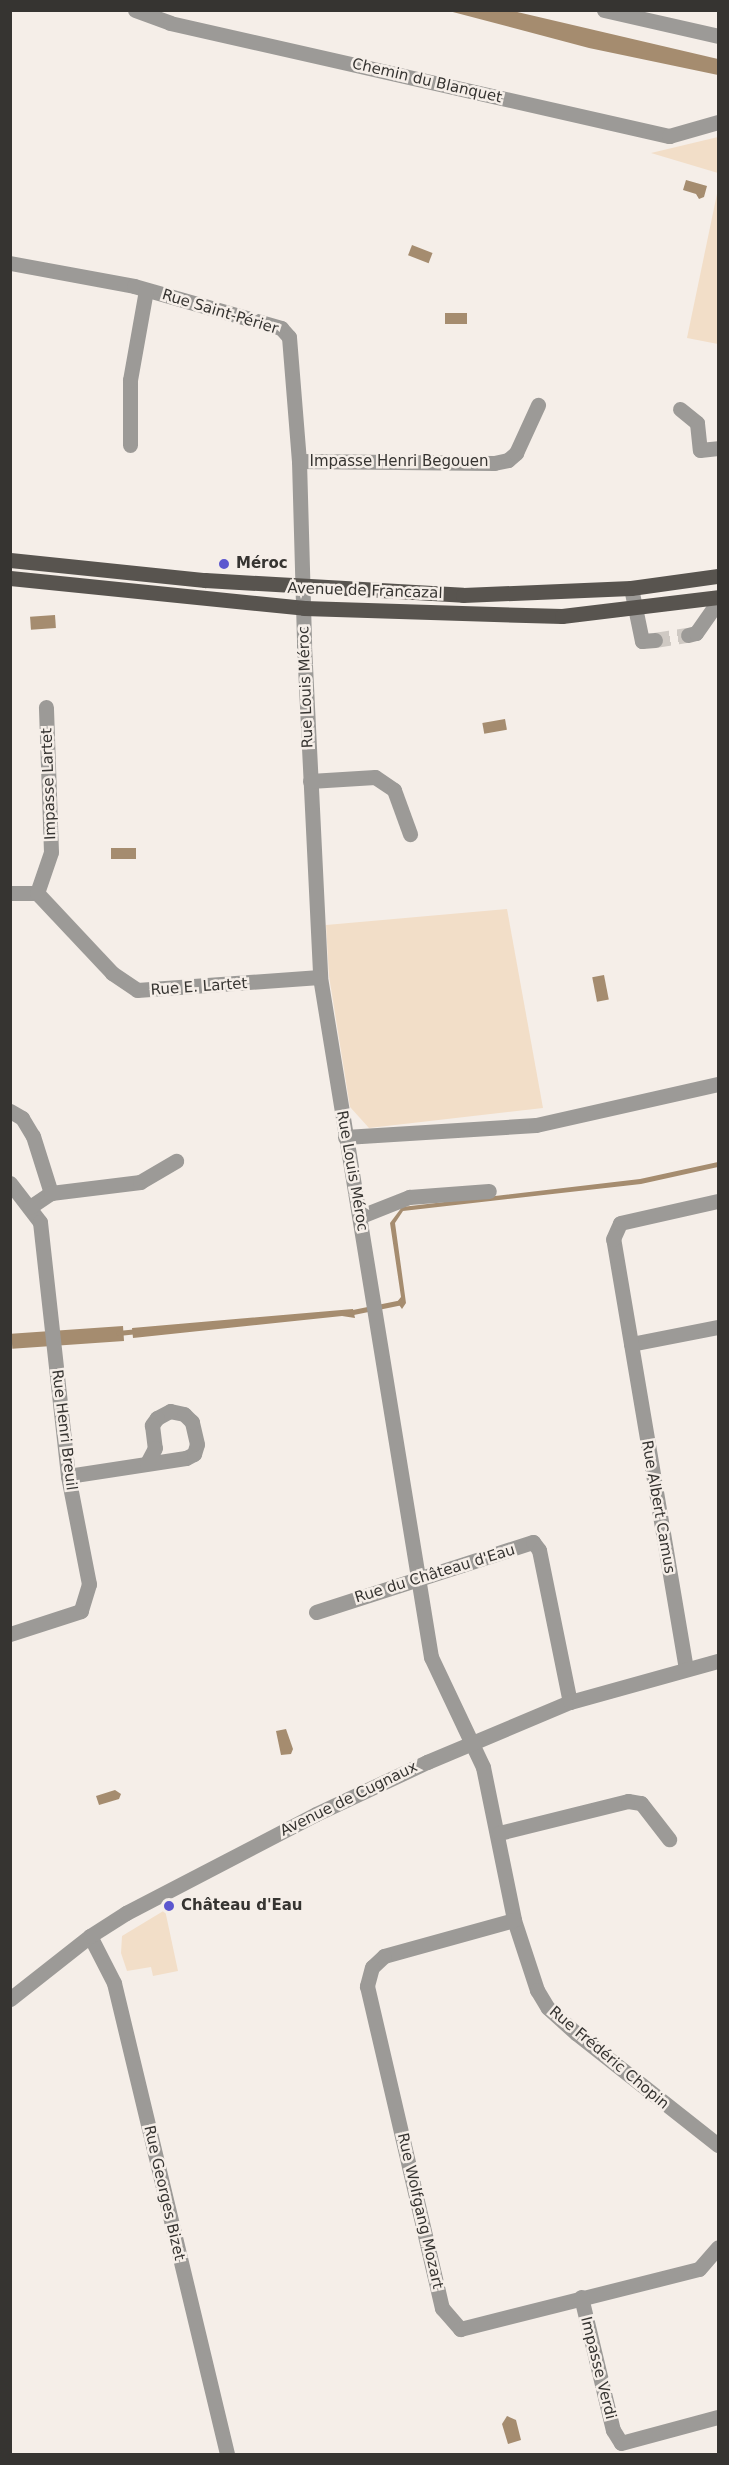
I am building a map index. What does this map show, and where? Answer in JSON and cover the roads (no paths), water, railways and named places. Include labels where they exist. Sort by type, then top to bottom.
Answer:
[{"type":"main road","name":"Avenue de Francazal","points":[[10,560],[301,585],[463,595],[631,588],[718,576]]},
{"type":"main road","name":"Avenue de Francazal","points":[[10,579],[304,608],[562,616],[718,599]]},
{"type":"street","name":"Chemin du Blanquet","points":[[135,10],[170,23],[669,136],[718,122]]},
{"type":"street","points":[[604,10],[718,36]]},
{"type":"street","name":"Rue Saint-Périer","points":[[10,263],[146,290],[281,328],[290,338],[299,461],[301,585]]},
{"type":"street","points":[[130,445],[130,380],[146,290]]},
{"type":"street","name":"Impasse Henri Begouen","points":[[299,461],[501,461],[516,453],[538,405]]},
{"type":"street","points":[[680,409],[697,423],[700,450],[718,448]]},
{"type":"street","name":"Rue Louis Méroc","points":[[301,585],[304,608],[320,977],[345,1137],[361,1216],[416,1581],[430,1657],[472,1744]]},
{"type":"street","points":[[631,588],[642,641],[655,640]]},
{"type":"street","points":[[688,635],[696,633],[718,599]]},
{"type":"street","name":"Impasse Lartet","points":[[37,893],[51,852],[46,707]]},
{"type":"street","points":[[310,781],[375,777],[394,790],[410,834]]},
{"type":"street","points":[[10,893],[37,893]]},
{"type":"street","name":"Rue E. Lartet","points":[[37,893],[112,973],[138,990],[320,977]]},
{"type":"street","points":[[345,1137],[536,1125],[718,1084]]},
{"type":"street","points":[[10,1111],[22,1118],[33,1136],[51,1193]]},
{"type":"street","points":[[30,1207],[51,1193],[140,1182],[176,1161]]},
{"type":"street","name":"Rue Henri Breuil","points":[[10,1182],[40,1222],[68,1476],[89,1584],[87,1600],[81,1611],[68,1618],[10,1634]]},
{"type":"street","points":[[361,1216],[409,1197],[489,1191]]},
{"type":"street","name":"Rue Albert Camus","points":[[686,1669],[613,1239],[615,1229],[620,1223],[718,1201]]},
{"type":"street","points":[[631,1344],[718,1327]]},
{"type":"street","points":[[68,1476],[147,1463]]},
{"type":"street","name":"Rue du Château d'Eau","points":[[316,1612],[533,1542],[539,1550],[570,1702]]},
{"type":"street","name":"Avenue de Cugnaux","points":[[10,1999],[90,1936],[168,1890],[305,1819],[570,1702],[718,1661]]},
{"type":"street","name":"Rue Frédéric Chopin","points":[[472,1744],[483,1767],[499,1833],[514,1920],[537,1990],[548,2008],[716,2139]]},
{"type":"street","points":[[499,1833],[628,1801],[641,1803],[669,1839]]},
{"type":"street","name":"Rue Wolfgang Mozart","points":[[514,1920],[384,1956],[372,1967],[367,1986],[442,2308],[460,2329],[580,2297],[699,2269],[718,2247]]},
{"type":"street","name":"Rue Georges Bizet","points":[[90,1936],[114,1983],[227,2454]]},
{"type":"street","name":"Impasse Verdi","points":[[580,2297],[613,2430],[621,2443],[718,2417]]},
{"type":"waterway","points":[[348,1313],[402,1302]]},
{"type":"waterway","points":[[118,1333],[138,1331]]},
{"type":"tunnel","points":[[655,640],[688,635]]},
{"type":"place","name":"Méroc","points":[[224,564]]},
{"type":"place","name":"Château d'Eau","points":[[169,1906]]}]
